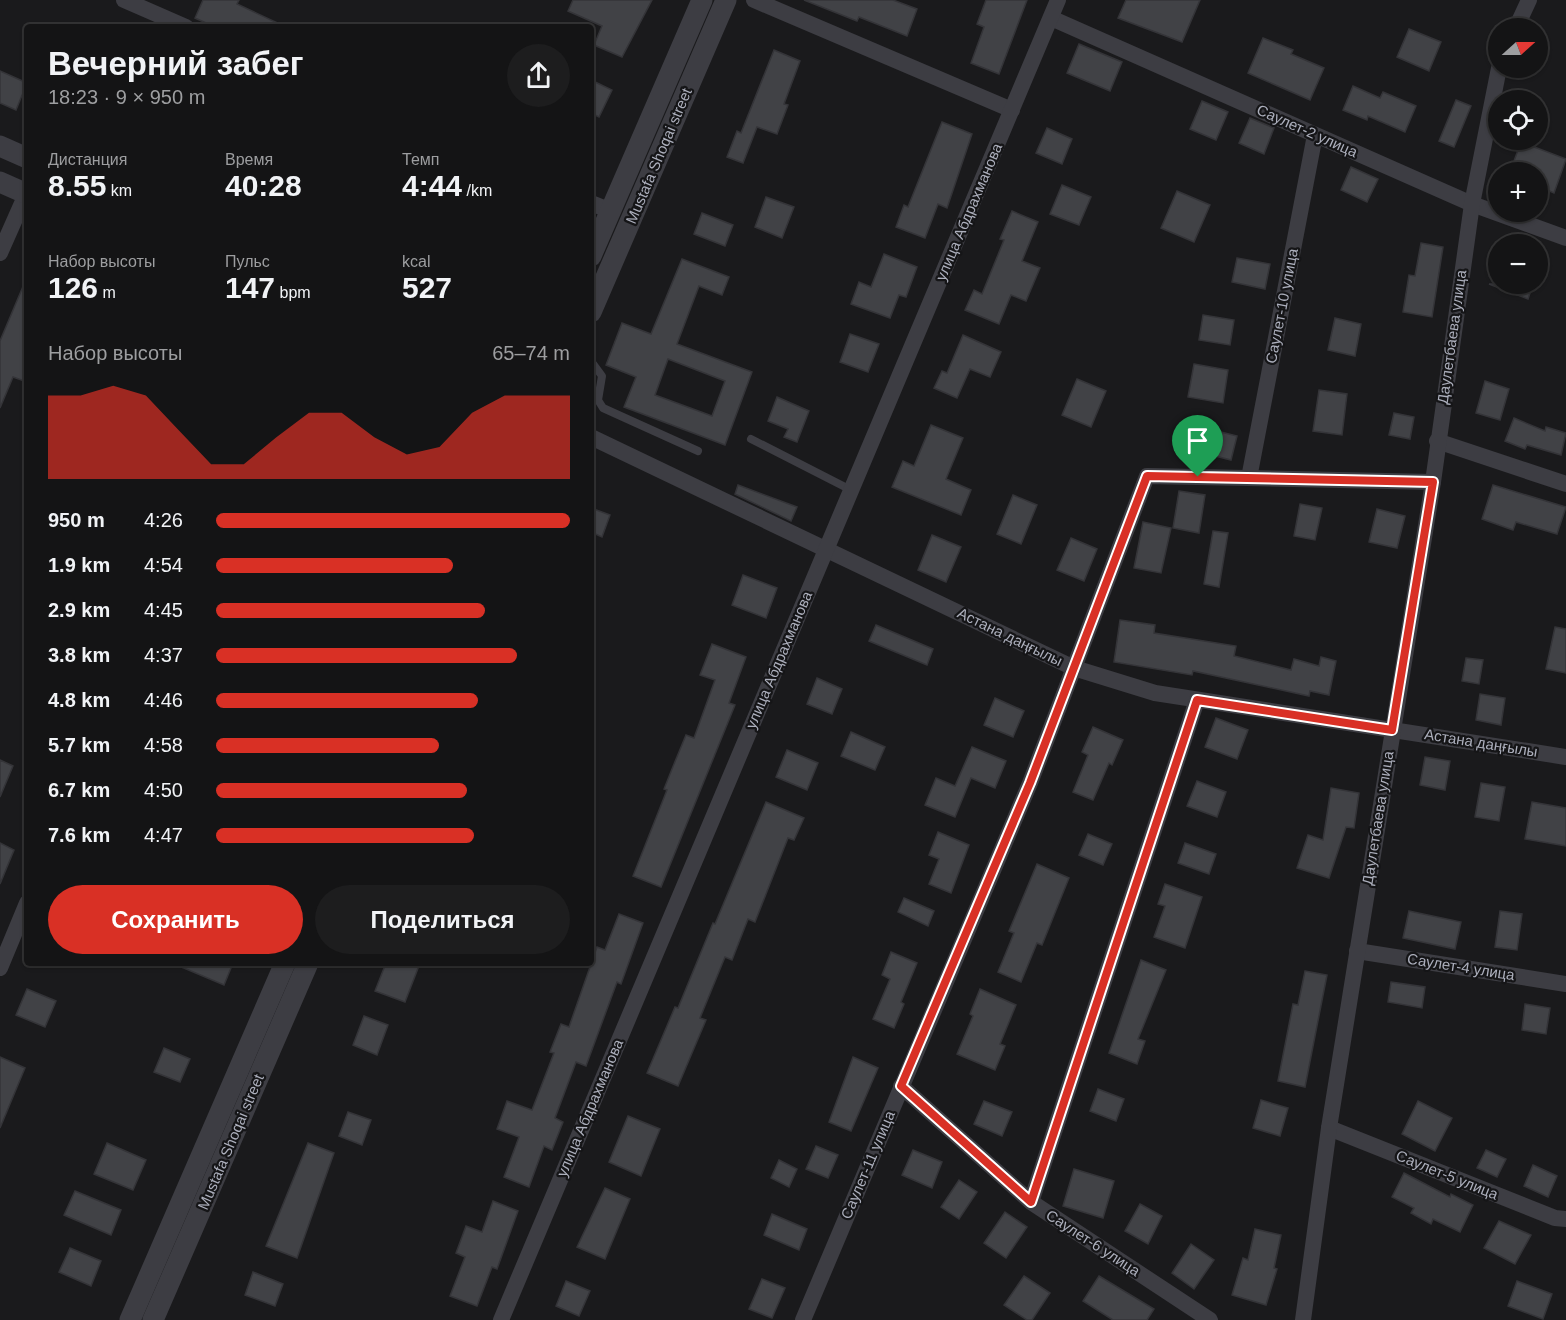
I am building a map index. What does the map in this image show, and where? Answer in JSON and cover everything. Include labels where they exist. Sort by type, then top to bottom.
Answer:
[{"type":"street","points":[[124,0],[179,24]]},
{"type":"street","name":"Mustafa Shoqai street","points":[[594,249],[702,0]]},
{"type":"street","name":"Mustafa Shoqai street","points":[[594,305],[726,0]]},
{"type":"street","points":[[754,0],[1012,110]]},
{"type":"street","name":"улица Абдрахманова","points":[[501,1320],[1058,0]]},
{"type":"street","points":[[1521,18],[1530,0]]},
{"type":"street","name":"Саулет-2 улица","points":[[1051,18],[1472,204],[1566,238]]},
{"type":"street","name":"Даулетбаева улица","points":[[1303,1320],[1329,1128],[1433,482],[1472,204],[1497,78]]},
{"type":"street","name":"Саулет-10 улица","points":[[1249,478],[1315,135]]},
{"type":"street","points":[[0,146],[24,157]]},
{"type":"street","points":[[0,182],[24,192]]},
{"type":"street","points":[[0,254],[24,200]]},
{"type":"street","points":[[594,204],[611,211]]},
{"type":"street","name":"Астана даңғылы","points":[[594,438],[1074,668],[1155,693],[1566,756]]},
{"type":"street","points":[[1437,441],[1566,484]]},
{"type":"street","name":"Саулет-11 улица","points":[[803,1320],[1030,783],[1147,476],[1249,478]]},
{"type":"street","points":[[1249,478],[1433,482]]},
{"type":"street","points":[[1031,1202],[1197,700]]},
{"type":"street","points":[[0,968],[24,910]]},
{"type":"street","name":"Саулет-4 улица","points":[[1357,951],[1566,984]]},
{"type":"street","name":"Mustafa Shoqai street","points":[[130,1320],[284,966]]},
{"type":"street","name":"Mustafa Shoqai street","points":[[153,1320],[307,966]]},
{"type":"street","name":"Саулет-6 улица","points":[[901,1086],[1031,1202],[1210,1320]]},
{"type":"street","name":"Саулет-5 улица","points":[[1329,1128],[1555,1218],[1566,1219]]},
{"type":"lane","points":[[594,365],[602,376],[598,400],[603,408],[698,451]]},
{"type":"lane","points":[[751,439],[851,490]]},
{"type":"building","points":[[203,0],[239,0],[237,4],[280,24],[208,24],[195,18]]},
{"type":"building","points":[[573,0],[652,0],[622,57],[594,45],[602,26],[568,11]]},
{"type":"building","points":[[804,0],[893,0],[917,9],[907,36],[859,17],[857,21]]},
{"type":"building","points":[[986,0],[1027,0],[999,74],[971,63],[984,27],[977,24]]},
{"type":"building","points":[[1126,0],[1200,0],[1182,42],[1118,18]]},
{"type":"building","points":[[1409,29],[1441,42],[1429,71],[1397,57]]},
{"type":"building","points":[[1263,38],[1293,50],[1291,54],[1324,68],[1310,100],[1248,73]]},
{"type":"building","points":[[1079,44],[1122,62],[1110,91],[1067,73]]},
{"type":"building","points":[[774,50],[800,61],[784,104],[788,105],[777,134],[757,127],[743,163],[727,157],[737,131],[741,133]]},
{"type":"building","points":[[0,71],[24,82],[24,90],[16,110],[0,103]]},
{"type":"building","points":[[594,81],[612,90],[599,117],[594,114]]},
{"type":"building","points":[[1353,86],[1380,98],[1383,92],[1416,106],[1405,132],[1368,116],[1367,120],[1343,110]]},
{"type":"building","points":[[1456,100],[1471,106],[1454,147],[1439,141]]},
{"type":"building","points":[[1202,101],[1228,112],[1216,140],[1190,129]]},
{"type":"building","points":[[1250,118],[1274,128],[1264,154],[1239,143]]},
{"type":"building","points":[[942,122],[972,134],[947,208],[938,204],[925,238],[896,227],[904,205],[908,207]]},
{"type":"building","points":[[1047,128],[1072,139],[1062,164],[1036,153]]},
{"type":"building","points":[[1518,150],[1542,150],[1566,159],[1554,193],[1548,190],[1548,162],[1514,162]]},
{"type":"building","points":[[1351,167],[1378,179],[1367,202],[1341,190]]},
{"type":"building","points":[[1062,185],[1091,197],[1079,225],[1050,214]]},
{"type":"building","points":[[1177,191],[1210,205],[1194,242],[1161,228]]},
{"type":"building","points":[[766,197],[794,207],[782,238],[755,227]]},
{"type":"building","points":[[1012,211],[1038,222],[1022,261],[1040,268],[1026,301],[1011,295],[999,324],[965,310],[974,290],[982,294],[1004,240],[1000,239]]},
{"type":"building","points":[[702,213],[733,225],[725,246],[694,234]]},
{"type":"building","points":[[1421,243],[1443,247],[1432,317],[1403,312],[1409,275],[1415,276]]},
{"type":"building","points":[[884,254],[917,267],[906,297],[899,295],[890,318],[851,304],[859,282],[871,287]]},
{"type":"building","points":[[1237,258],[1270,264],[1265,289],[1232,282]]},
{"type":"building","points":[[682,259],[729,277],[722,295],[699,286],[677,344],[752,372],[725,445],[624,407],[636,377],[606,365],[622,323],[651,334]],"holes":[[[668,359],[725,381],[712,416],[655,395]]]},
{"type":"building","points":[[24,284],[24,381],[13,377],[0,408],[0,341]]},
{"type":"building","points":[[1515,294],[1530,294],[1528,299]]},
{"type":"building","points":[[1203,315],[1234,320],[1230,345],[1199,340]]},
{"type":"building","points":[[1335,318],[1361,324],[1355,356],[1328,350]]},
{"type":"building","points":[[850,334],[879,344],[868,372],[840,362]]},
{"type":"building","points":[[963,335],[1001,352],[990,377],[970,369],[957,398],[934,388],[942,371],[947,373]]},
{"type":"building","points":[[1194,364],[1228,370],[1223,403],[1188,397]]},
{"type":"building","points":[[1077,379],[1106,391],[1091,427],[1062,415]]},
{"type":"building","points":[[1485,381],[1509,389],[1500,420],[1476,413]]},
{"type":"building","points":[[1319,390],[1347,394],[1342,435],[1313,431]]},
{"type":"building","points":[[777,397],[809,411],[797,442],[784,437],[788,429],[768,421]]},
{"type":"building","points":[[1394,413],[1414,417],[1410,439],[1389,435]]},
{"type":"building","points":[[1514,418],[1545,431],[1546,427],[1566,433],[1561,455],[1527,445],[1525,449],[1505,441]]},
{"type":"building","points":[[931,425],[963,438],[946,479],[971,490],[961,515],[892,487],[903,461],[914,466]]},
{"type":"building","points":[[1213,430],[1237,436],[1231,460],[1207,454]]},
{"type":"building","points":[[738,485],[797,507],[791,521],[735,494]]},
{"type":"building","points":[[1493,485],[1566,507],[1557,534],[1516,522],[1513,530],[1482,519]]},
{"type":"building","points":[[1179,491],[1205,495],[1199,533],[1173,528]]},
{"type":"building","points":[[1013,495],[1037,505],[1021,544],[997,534]]},
{"type":"building","points":[[1300,504],[1322,508],[1315,540],[1294,536]]},
{"type":"building","points":[[594,509],[610,515],[602,537],[594,533]]},
{"type":"building","points":[[1377,509],[1405,516],[1397,548],[1369,542]]},
{"type":"building","points":[[1143,522],[1171,528],[1161,573],[1134,568]]},
{"type":"building","points":[[1213,531],[1228,533],[1219,587],[1204,584]]},
{"type":"building","points":[[932,535],[961,547],[946,582],[918,570]]},
{"type":"building","points":[[1071,538],[1097,549],[1084,581],[1057,570]]},
{"type":"building","points":[[743,575],[777,588],[766,618],[732,605]]},
{"type":"building","points":[[1120,620],[1155,625],[1154,633],[1236,646],[1234,656],[1291,670],[1294,659],[1319,666],[1321,657],[1336,661],[1329,695],[1310,691],[1309,696],[1193,671],[1192,675],[1114,662]]},
{"type":"building","points":[[876,625],[933,649],[927,665],[869,641]]},
{"type":"building","points":[[1555,627],[1566,629],[1566,673],[1546,669]]},
{"type":"building","points":[[712,644],[746,657],[729,703],[735,705],[661,887],[633,876],[686,735],[694,738],[715,680],[700,675]]},
{"type":"building","points":[[1466,658],[1483,660],[1479,684],[1462,681]]},
{"type":"building","points":[[817,678],[842,689],[832,714],[807,704]]},
{"type":"building","points":[[1480,694],[1505,698],[1501,725],[1476,720]]},
{"type":"building","points":[[995,698],[1024,711],[1013,737],[984,725]]},
{"type":"building","points":[[1216,718],[1248,730],[1237,759],[1205,747]]},
{"type":"building","points":[[1093,727],[1123,740],[1112,765],[1109,763],[1093,800],[1073,792],[1088,755],[1082,752]]},
{"type":"building","points":[[851,732],[885,747],[875,770],[841,756]]},
{"type":"building","points":[[972,747],[1006,761],[995,788],[971,778],[955,817],[925,805],[936,778],[955,786]]},
{"type":"building","points":[[787,750],[818,763],[807,790],[776,777]]},
{"type":"building","points":[[1425,757],[1450,761],[1445,790],[1420,785]]},
{"type":"building","points":[[0,760],[13,766],[0,797]]},
{"type":"building","points":[[1197,781],[1226,792],[1217,817],[1187,806]]},
{"type":"building","points":[[1481,783],[1505,787],[1499,821],[1475,817]]},
{"type":"building","points":[[1331,788],[1359,793],[1354,828],[1346,827],[1329,878],[1297,868],[1308,835],[1323,840]]},
{"type":"building","points":[[766,802],[804,818],[794,840],[788,838],[755,922],[748,919],[732,960],[725,957],[700,1018],[706,1020],[678,1086],[647,1073],[675,1007],[678,1008],[713,923],[715,924]]},
{"type":"building","points":[[1532,802],[1566,808],[1566,846],[1525,839]]},
{"type":"building","points":[[938,832],[969,845],[951,893],[929,884],[939,859],[929,855]]},
{"type":"building","points":[[1088,834],[1112,844],[1103,865],[1079,855]]},
{"type":"building","points":[[0,843],[14,850],[0,884]]},
{"type":"building","points":[[1185,843],[1216,854],[1209,874],[1178,863]]},
{"type":"building","points":[[1037,864],[1069,878],[1042,945],[1037,943],[1021,982],[998,972],[1014,933],[1009,931]]},
{"type":"building","points":[[1165,884],[1202,897],[1185,948],[1154,937],[1165,906],[1158,904]]},
{"type":"building","points":[[904,898],[934,911],[928,926],[898,912]]},
{"type":"building","points":[[1409,911],[1461,922],[1455,949],[1403,938]]},
{"type":"building","points":[[1500,911],[1522,914],[1517,950],[1495,947]]},
{"type":"building","points":[[619,914],[643,923],[621,984],[617,982],[586,1066],[576,1062],[555,1118],[563,1122],[552,1150],[544,1146],[529,1187],[504,1177],[519,1137],[497,1129],[507,1101],[532,1110],[554,1053],[550,1052],[561,1024],[569,1027],[590,966],[594,966],[597,947],[605,950]]},
{"type":"building","points":[[891,952],[917,963],[901,1002],[904,1004],[894,1028],[873,1019],[890,979],[882,975]]},
{"type":"building","points":[[1141,960],[1166,970],[1138,1039],[1145,1041],[1137,1064],[1109,1053]]},
{"type":"building","points":[[179,966],[232,966],[224,985]]},
{"type":"building","points":[[385,966],[419,966],[405,1002],[375,991]]},
{"type":"building","points":[[1305,971],[1327,975],[1305,1087],[1278,1081],[1293,1004],[1298,1005]]},
{"type":"building","points":[[1391,982],[1425,987],[1422,1008],[1388,1002]]},
{"type":"building","points":[[27,989],[56,1001],[45,1027],[16,1015]]},
{"type":"building","points":[[980,989],[1016,1005],[1000,1044],[1005,1046],[995,1070],[957,1054],[973,1016],[970,1014]]},
{"type":"building","points":[[1525,1004],[1550,1008],[1546,1034],[1522,1030]]},
{"type":"building","points":[[364,1016],[388,1025],[377,1055],[353,1045]]},
{"type":"building","points":[[164,1048],[190,1059],[180,1082],[154,1072]]},
{"type":"building","points":[[0,1057],[25,1068],[0,1128]]},
{"type":"building","points":[[853,1057],[878,1068],[851,1131],[829,1122]]},
{"type":"building","points":[[1098,1089],[1124,1099],[1116,1121],[1090,1111]]},
{"type":"building","points":[[1261,1100],[1288,1108],[1280,1136],[1253,1128]]},
{"type":"building","points":[[984,1101],[1012,1112],[1002,1136],[974,1124]]},
{"type":"building","points":[[1418,1101],[1452,1118],[1435,1151],[1402,1134]]},
{"type":"building","points":[[348,1112],[371,1120],[362,1145],[339,1136]]},
{"type":"building","points":[[628,1116],[660,1129],[641,1176],[609,1162]]},
{"type":"building","points":[[107,1143],[146,1160],[133,1190],[94,1174]]},
{"type":"building","points":[[308,1143],[334,1153],[297,1258],[266,1246]]},
{"type":"building","points":[[816,1146],[838,1155],[828,1178],[806,1169]]},
{"type":"building","points":[[913,1150],[942,1162],[932,1188],[902,1175]]},
{"type":"building","points":[[1486,1150],[1506,1159],[1497,1177],[1477,1168]]},
{"type":"building","points":[[779,1160],[797,1169],[789,1187],[771,1178]]},
{"type":"building","points":[[1533,1165],[1557,1176],[1548,1197],[1524,1186]]},
{"type":"building","points":[[1074,1169],[1114,1181],[1103,1218],[1063,1206]]},
{"type":"building","points":[[1404,1173],[1450,1197],[1451,1194],[1473,1205],[1460,1232],[1433,1219],[1431,1224],[1411,1213],[1414,1208],[1392,1197]]},
{"type":"building","points":[[959,1180],[977,1192],[959,1219],[941,1207]]},
{"type":"building","points":[[605,1188],[630,1199],[605,1259],[577,1247]]},
{"type":"building","points":[[75,1191],[121,1210],[111,1235],[64,1215]]},
{"type":"building","points":[[493,1201],[518,1211],[497,1269],[492,1267],[477,1306],[450,1296],[465,1257],[456,1253],[466,1226],[482,1232]]},
{"type":"building","points":[[1140,1204],[1162,1216],[1148,1244],[1125,1231]]},
{"type":"building","points":[[1005,1212],[1027,1227],[1006,1258],[984,1243]]},
{"type":"building","points":[[772,1214],[807,1229],[799,1250],[764,1235]]},
{"type":"building","points":[[1499,1221],[1531,1235],[1515,1264],[1484,1248]]},
{"type":"building","points":[[1255,1229],[1281,1235],[1274,1268],[1277,1269],[1266,1305],[1232,1295],[1243,1258],[1248,1260]]},
{"type":"building","points":[[1191,1244],[1214,1260],[1194,1289],[1172,1273]]},
{"type":"building","points":[[70,1248],[101,1261],[91,1286],[59,1272]]},
{"type":"building","points":[[253,1272],[283,1284],[275,1306],[245,1295]]},
{"type":"building","points":[[1024,1276],[1050,1293],[1032,1320],[1027,1320],[1004,1305]]},
{"type":"building","points":[[1099,1276],[1154,1309],[1147,1320],[1113,1320],[1083,1301]]},
{"type":"building","points":[[762,1279],[785,1288],[772,1318],[749,1309]]},
{"type":"building","points":[[566,1281],[590,1291],[579,1316],[556,1306]]},
{"type":"building","points":[[1517,1281],[1552,1294],[1543,1319],[1508,1306]]},
{"type":"route","points":[[1147,476],[1198,477],[1433,482],[1392,730],[1197,700],[1031,1202],[901,1086],[1030,783],[1147,476]]}]
